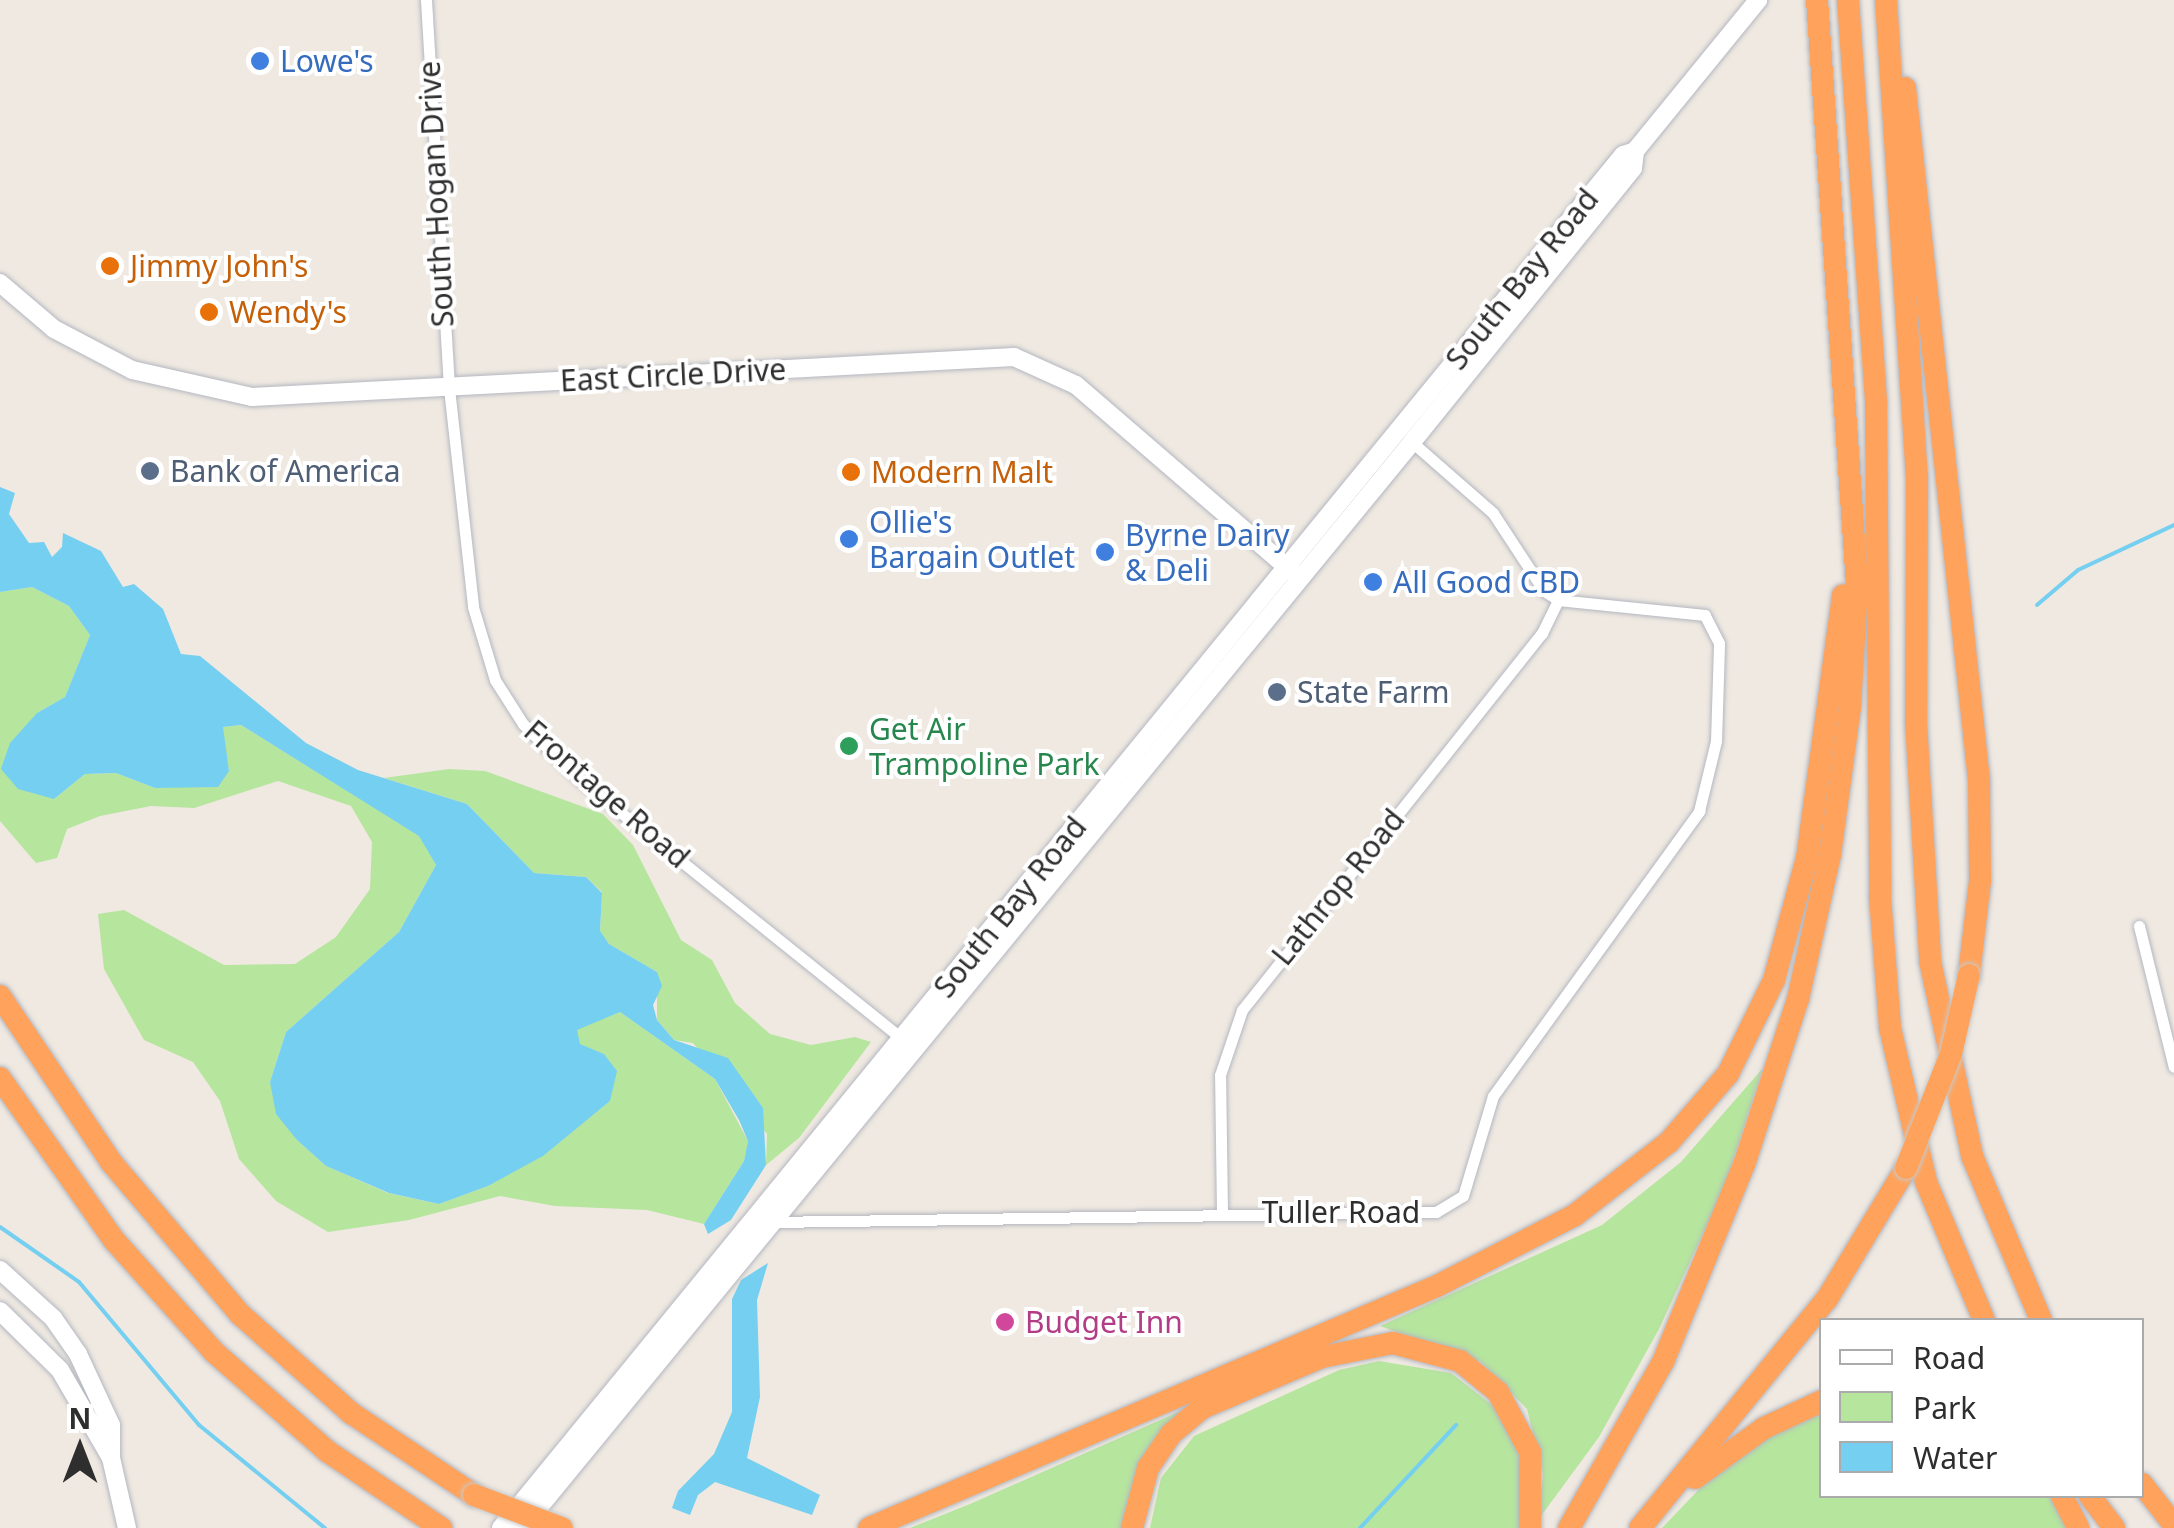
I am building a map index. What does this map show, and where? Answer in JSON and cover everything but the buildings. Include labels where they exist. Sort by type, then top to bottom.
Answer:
[{"type":"highway","points":[[1569,1528],[1626,1438],[1682,1319],[1754,1140],[1798,999],[1845,757],[1856,620],[1854,512],[1817,0]]},
{"type":"highway","points":[[1848,0],[1879,470],[1884,975],[1917,1151],[1983,1318]]},
{"type":"highway","points":[[1641,1528],[1827,1299],[1906,1168],[1951,1054],[1969,975],[1980,881],[1979,780],[1889,0]]},
{"type":"highway","points":[[1889,0],[1917,476],[1916,742],[1930,961],[1972,1156],[2040,1318]]},
{"type":"highway","points":[[869,1528],[1437,1286],[1575,1216],[1669,1142],[1746,1044],[1786,944],[1822,766],[1854,512]]},
{"type":"highway","points":[[0,996],[111,1162],[228,1302],[351,1412],[474,1495],[533,1528]]},
{"type":"highway","points":[[0,1078],[104,1227],[214,1352],[328,1451],[441,1528]]},
{"type":"highway","points":[[1132,1528],[1148,1468],[1188,1418],[1322,1356],[1393,1343],[1460,1361],[1498,1392],[1530,1452],[1530,1528]]},
{"type":"highway","points":[[1641,1528],[1740,1444],[1819,1404]]},
{"type":"highway","points":[[2144,1487],[2174,1525]]},
{"type":"highway","points":[[474,1495],[562,1528]]},
{"type":"highway","points":[[2063,1498],[2078,1528]]},
{"type":"highway","points":[[2092,1498],[2114,1528]]},
{"type":"street","name":"South Hogan Drive","points":[[426,0],[449,388]]},
{"type":"street","name":"South Bay Road","points":[[522,1528],[765,1218],[1293,573],[1623,156],[1635,151],[1758,0]]},
{"type":"street","name":"South Bay Road","points":[[1293,573],[1412,442],[1633,168],[1635,151]]},
{"type":"street","name":"East Circle Drive","points":[[0,283],[82,346],[194,388],[252,397],[1014,358],[1076,386],[1293,573]]},
{"type":"street","name":"Frontage Road","points":[[449,388],[472,607],[495,680],[523,724],[579,778],[908,1043]]},
{"type":"street","points":[[1412,442],[1493,514],[1544,590],[1558,600]]},
{"type":"street","name":"Tuller Road","points":[[765,1218],[1436,1212],[1463,1196],[1493,1096],[1699,811],[1716,741],[1716,632],[1697,613],[1558,600]]},
{"type":"street","name":"Lathrop Road","points":[[1222,1212],[1220,1075],[1242,1010],[1542,633],[1558,600]]},
{"type":"street","points":[[2138,926],[2168,1019],[2174,1067]]},
{"type":"street","name":"South Bay Road","points":[[501,1528],[765,1218]]},
{"type":"street","points":[[0,1270],[53,1318],[78,1354],[111,1425],[111,1458],[128,1528]]},
{"type":"street","points":[[0,1311],[60,1370],[111,1458]]},
{"type":"green space","points":[[32,587],[69,606],[90,635],[65,697],[37,713],[54,799],[85,774],[116,773],[155,788],[229,771],[222,727],[241,725],[420,836],[436,865],[399,932],[286,1032],[270,1082],[297,1140],[326,1166],[388,1193],[439,1204],[488,1186],[543,1155],[610,1101],[604,1054],[579,1044],[576,1029],[620,1012],[715,1079],[748,1141],[744,1161],[704,1224],[647,1210],[555,1206],[500,1196],[409,1220],[328,1232],[276,1201],[239,1159],[220,1101],[193,1062],[144,1040],[104,969],[98,914],[124,910],[224,965],[295,964],[336,937],[370,889],[372,842],[351,806],[278,781],[194,808],[151,806],[100,816],[67,829],[57,858],[36,863],[0,821],[0,592]]},
{"type":"green space","points":[[449,769],[485,771],[603,814],[633,845],[681,940],[712,960],[735,1003],[770,1034],[811,1045],[855,1037],[871,1042],[799,1138],[766,1165],[767,1134],[693,1043],[674,1040],[657,1020],[657,972],[609,944],[600,932],[602,892],[586,877],[534,873],[467,804],[384,778]]},
{"type":"green space","points":[[1763,1068],[1724,1188],[1659,1329],[1599,1437],[1538,1520],[1543,1475],[1527,1409],[1481,1362],[1380,1326],[1602,1225],[1681,1162]]},
{"type":"green space","points":[[1379,1361],[1451,1373],[1496,1408],[1525,1465],[1523,1528],[1150,1528],[1161,1478],[1194,1436],[1339,1370]]},
{"type":"green space","points":[[1185,1409],[1124,1528],[910,1528],[970,1504]]},
{"type":"green space","points":[[1819,1413],[1819,1498],[2051,1498],[2068,1528],[1662,1528],[1704,1484],[1764,1440]]},
{"type":"water","points":[[0,487],[15,493],[9,514],[29,543],[44,542],[52,557],[62,547],[63,533],[101,551],[123,587],[134,584],[163,609],[181,654],[200,656],[306,743],[358,770],[467,804],[534,873],[586,877],[602,893],[600,931],[609,944],[657,972],[662,986],[653,1005],[657,1020],[674,1040],[728,1058],[763,1108],[766,1165],[731,1220],[708,1234],[704,1224],[744,1161],[748,1141],[739,1120],[715,1079],[620,1012],[577,1030],[580,1044],[604,1054],[617,1071],[610,1101],[543,1156],[488,1186],[439,1204],[389,1193],[326,1166],[297,1140],[276,1114],[270,1082],[286,1032],[399,932],[436,865],[419,836],[241,725],[223,727],[229,771],[218,787],[155,788],[116,773],[85,774],[54,799],[18,789],[1,769],[10,743],[37,713],[65,697],[90,635],[69,606],[32,587],[0,592]]},
{"type":"water","points":[[768,1263],[757,1300],[760,1397],[747,1458],[820,1495],[812,1515],[715,1482],[698,1495],[690,1515],[672,1508],[678,1491],[714,1454],[732,1412],[732,1299],[741,1280]]},
{"type":"waterway","points":[[2037,605],[2078,570],[2174,525]]},
{"type":"waterway","points":[[0,1227],[79,1282],[199,1425],[325,1528]]},
{"type":"waterway","points":[[1360,1528],[1456,1425]]},
{"type":"place","name":"Lowe's","points":[[260,61]]},
{"type":"place","name":"Jimmy John's","points":[[110,266]]},
{"type":"place","name":"Wendy's","points":[[209,312]]},
{"type":"place","name":"Bank of America","points":[[150,471]]},
{"type":"place","name":"Modern Malt","points":[[851,472]]},
{"type":"place","name":"Ollie's Bargain Outlet","points":[[849,539]]},
{"type":"place","name":"Byrne Dairy & Deli","points":[[1105,552]]},
{"type":"place","name":"All Good CBD","points":[[1373,582]]},
{"type":"place","name":"State Farm","points":[[1277,692]]},
{"type":"place","name":"Get Air Trampoline Park","points":[[849,746]]},
{"type":"place","name":"Budget Inn","points":[[1005,1322]]}]
